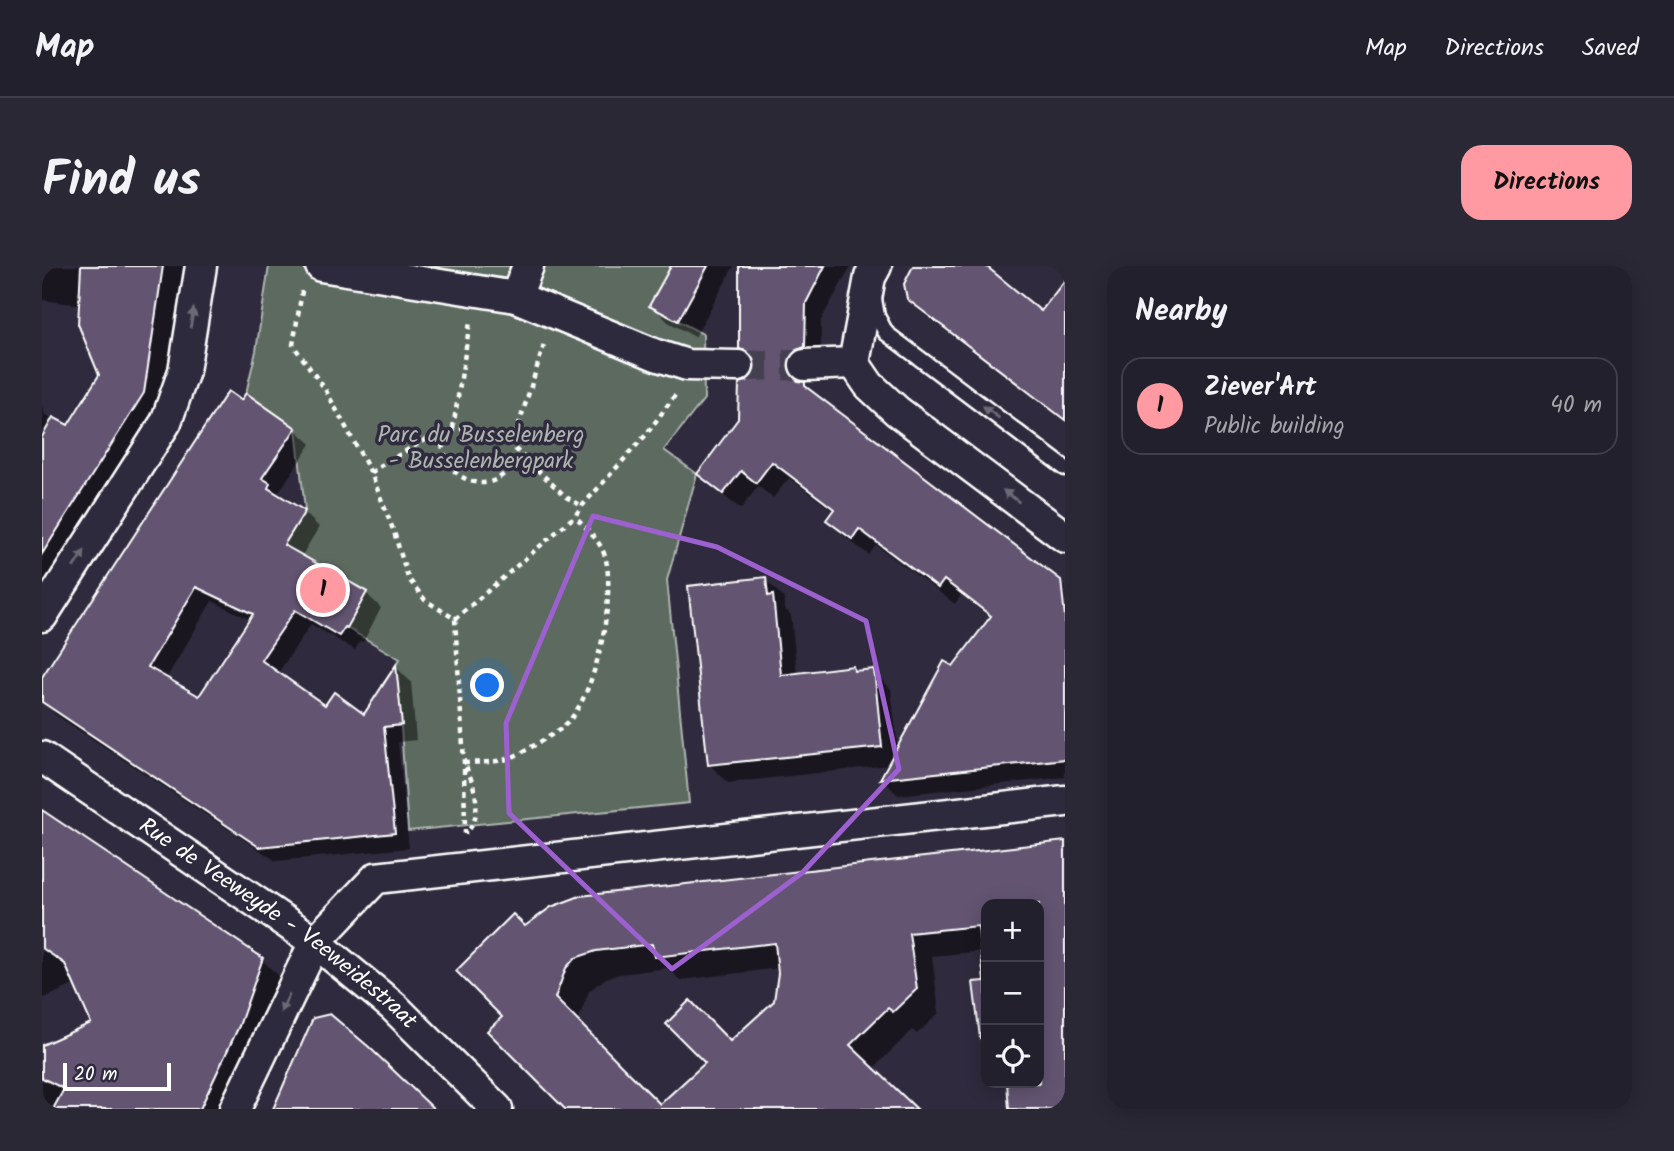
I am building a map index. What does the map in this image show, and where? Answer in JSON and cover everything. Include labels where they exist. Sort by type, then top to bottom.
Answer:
[{"type":"street","points":[[42,616],[166,422],[184,371],[201,266]]},
{"type":"street","points":[[516,297],[528,266]]},
{"type":"street","points":[[873,272],[854,363],[869,385],[897,411],[1065,537]]},
{"type":"street","points":[[312,273],[475,290],[516,297],[656,355],[687,365],[738,366]]},
{"type":"street","points":[[805,365],[854,363]]},
{"type":"street","name":"Rue de Veeweyde - Veeweidestraat","points":[[42,757],[315,942],[394,1007],[497,1109]]},
{"type":"street","points":[[235,1109],[315,942],[376,878],[1065,801]]},
{"type":"lane","points":[[873,272],[877,316],[886,333],[1065,468]]},
{"type":"path","points":[[312,273],[293,345],[325,389],[371,473],[408,578],[425,600],[455,619]]},
{"type":"path","points":[[453,428],[475,290]]},
{"type":"path","points":[[512,446],[554,313]]},
{"type":"path","points":[[455,619],[575,516],[645,436],[684,383],[687,365]]},
{"type":"path","points":[[371,473],[453,428],[477,430],[499,437],[512,446],[566,497],[582,506]]},
{"type":"path","points":[[439,434],[445,457],[452,469],[471,481],[489,483],[497,480],[522,456]]},
{"type":"path","points":[[464,763],[508,759],[564,726],[582,700],[595,667],[602,638],[609,586],[605,557],[597,540],[575,516]]},
{"type":"path","points":[[455,619],[466,834],[476,817],[475,792],[464,763]]},
{"type":"highlighted area","points":[[593,516],[717,547],[866,621],[899,769],[802,873],[672,969],[509,813],[506,723]]},
{"type":"green space","name":"Parc du Busselenberg - Busselenbergpark","points":[[269,266],[671,266],[650,306],[703,334],[704,399],[664,450],[697,474],[667,580],[689,803],[408,831],[398,683],[383,684],[400,659],[347,628],[367,592],[284,545],[305,510],[296,428],[246,393],[256,351]]},
{"type":"building","points":[[81,266],[163,266],[144,393],[42,554],[42,437],[53,417],[68,425],[99,375],[78,324]]},
{"type":"building","points":[[671,266],[708,266],[678,321],[649,306]]},
{"type":"building","points":[[739,266],[825,266],[806,303],[805,347],[790,356],[788,365],[791,375],[798,381],[805,382],[805,386],[1061,580],[1065,617],[1065,759],[880,779],[944,661],[953,666],[991,616],[944,580],[938,588],[859,529],[852,539],[826,520],[834,509],[772,462],[756,483],[741,471],[723,494],[697,474],[738,419],[739,383],[753,376],[755,367],[753,357],[739,349]]},
{"type":"building","points":[[913,266],[986,266],[1041,311],[1065,280],[1065,420],[907,299],[904,284]]},
{"type":"building","points":[[228,391],[241,400],[246,393],[296,428],[262,478],[270,483],[268,488],[305,511],[284,545],[367,592],[347,628],[345,627],[339,636],[295,610],[261,660],[325,705],[334,692],[364,714],[396,665],[402,725],[384,727],[395,833],[259,847],[42,702],[42,677]],"holes":[[[196,587],[253,614],[199,696],[148,667]]]},
{"type":"building","points":[[766,577],[768,596],[773,595],[781,675],[853,666],[854,671],[874,669],[882,747],[708,765],[688,586]]},
{"type":"building","points":[[42,810],[263,958],[239,1026],[200,1109],[53,1109],[64,1089],[42,1078],[42,1045],[91,1023],[65,964],[42,948]]},
{"type":"building","points":[[1065,841],[1065,1109],[1009,1109],[1007,1088],[1044,1088],[1044,899],[981,899],[981,954],[978,926],[909,933],[917,989],[893,1012],[888,1008],[850,1045],[917,1109],[565,1109],[487,1031],[502,1017],[456,971],[513,914],[525,926],[551,907],[580,896]],"holes":[[[775,943],[778,973],[774,1001],[730,1041],[690,1000],[666,1024],[705,1063],[660,1104],[555,998],[566,968],[575,958],[596,951],[652,944],[655,957]]]},
{"type":"building","points":[[981,981],[980,1038],[973,982]]},
{"type":"building","points":[[330,1014],[434,1109],[273,1109],[313,1018]]},
{"type":"tunnel","points":[[738,366],[805,365]]},
{"type":"place","name":"Ziever'Art","points":[[323,590]]}]
